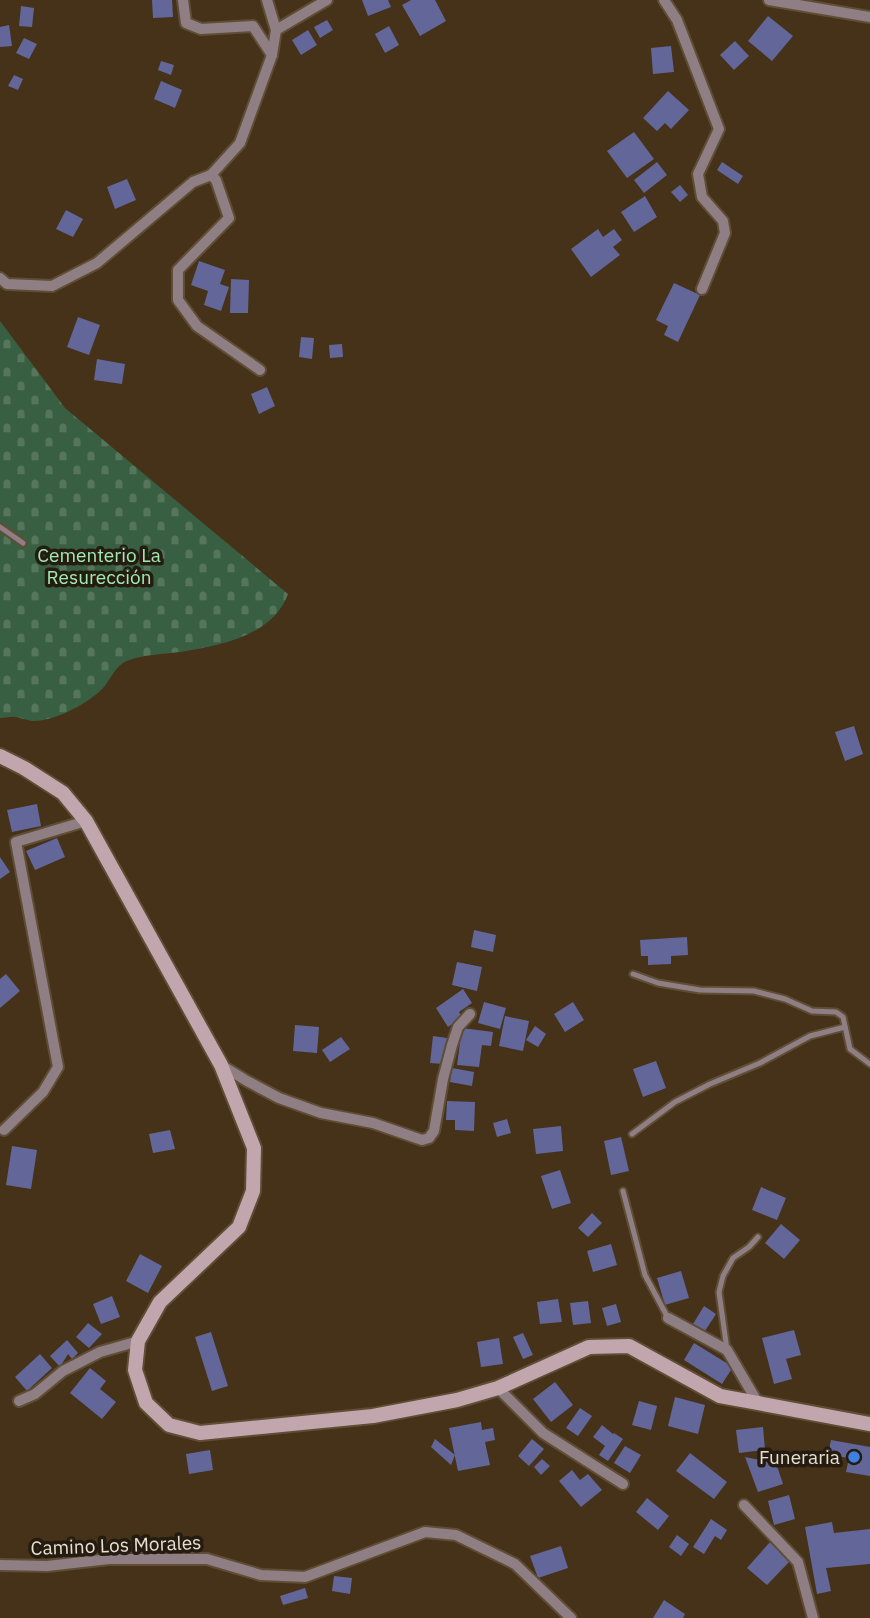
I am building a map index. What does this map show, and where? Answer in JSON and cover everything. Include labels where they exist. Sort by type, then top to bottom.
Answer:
[{"type":"street","points":[[183,0],[186,23],[201,29],[253,26],[272,55]]},
{"type":"street","points":[[0,278],[6,284],[52,286],[97,263],[193,182],[211,175],[240,143],[272,55],[276,30],[267,0]]},
{"type":"street","points":[[276,30],[327,0]]},
{"type":"street","points":[[664,0],[677,20],[719,129],[698,174],[702,197],[723,221],[725,233],[702,289]]},
{"type":"street","points":[[769,0],[870,17]]},
{"type":"street","points":[[211,175],[216,180],[229,218],[178,270],[178,300],[197,326],[260,370]]},
{"type":"street","points":[[0,756],[63,793],[86,821],[221,1065],[254,1148],[253,1191],[239,1227],[160,1302],[139,1340],[135,1370],[146,1402],[169,1425],[201,1433],[373,1416],[457,1400],[498,1388],[589,1347],[629,1346],[720,1396],[870,1424]]},
{"type":"street","points":[[4,1130],[43,1093],[58,1067],[16,842],[86,821]]},
{"type":"street","points":[[221,1065],[279,1098],[321,1113],[373,1123],[422,1140],[429,1138],[434,1131],[452,1045],[458,1027],[470,1014]]},
{"type":"street","points":[[668,1318],[727,1350],[758,1403]]},
{"type":"street","points":[[19,1402],[35,1394],[64,1371],[100,1352],[139,1340]]},
{"type":"street","points":[[498,1388],[544,1433],[623,1484]]},
{"type":"street","points":[[744,1504],[798,1562],[813,1618]]},
{"type":"street","name":"Camino Los Morales","points":[[0,1565],[47,1566],[109,1559],[207,1559],[261,1575],[305,1577],[425,1532],[456,1535],[515,1564],[571,1618]]},
{"type":"lane","points":[[0,527],[23,543]]},
{"type":"lane","points":[[633,974],[658,983],[700,990],[754,991],[785,999],[812,1011],[836,1012],[843,1017],[850,1049],[870,1063]]},
{"type":"lane","points":[[632,1134],[675,1102],[710,1084],[760,1063],[810,1036],[845,1027]]},
{"type":"lane","points":[[623,1191],[645,1275],[668,1318]]},
{"type":"lane","points":[[727,1350],[719,1292],[723,1276],[733,1258],[758,1237]]},
{"type":"green space","name":"Cementerio La Resurección","points":[[0,321],[65,408],[288,594],[281,608],[270,620],[258,629],[227,642],[129,660],[117,668],[97,694],[79,706],[50,719],[32,721],[14,717],[0,718]]},
{"type":"building","points":[[152,0],[172,0],[173,17],[153,18]]},
{"type":"building","points":[[362,0],[388,0],[391,7],[368,16]]},
{"type":"building","points":[[411,0],[435,0],[446,21],[420,36],[402,5]]},
{"type":"building","points":[[21,6],[34,8],[32,27],[19,26]]},
{"type":"building","points":[[768,16],[793,36],[772,61],[748,41]]},
{"type":"building","points":[[327,20],[333,30],[320,38],[314,27]]},
{"type":"building","points":[[9,25],[12,46],[0,47],[0,27]]},
{"type":"building","points":[[389,26],[399,45],[385,53],[375,34]]},
{"type":"building","points":[[308,30],[317,45],[301,55],[292,40]]},
{"type":"building","points":[[24,38],[37,44],[29,59],[16,53]]},
{"type":"building","points":[[735,41],[749,56],[734,70],[720,55]]},
{"type":"building","points":[[671,46],[674,72],[653,74],[651,48]]},
{"type":"building","points":[[161,61],[174,65],[171,75],[158,70]]},
{"type":"building","points":[[14,75],[23,79],[18,90],[8,86]]},
{"type":"building","points":[[161,81],[182,90],[175,108],[154,99]]},
{"type":"building","points":[[668,91],[689,110],[671,129],[665,123],[657,131],[643,118]]},
{"type":"building","points":[[634,132],[654,159],[627,178],[607,151]]},
{"type":"building","points":[[657,162],[667,175],[644,193],[634,180]]},
{"type":"building","points":[[722,162],[743,176],[738,184],[717,170]]},
{"type":"building","points":[[127,179],[136,200],[115,209],[107,187]]},
{"type":"building","points":[[680,185],[688,195],[680,202],[671,192]]},
{"type":"building","points":[[645,196],[657,217],[634,232],[621,212]]},
{"type":"building","points":[[66,210],[83,219],[73,237],[56,229]]},
{"type":"building","points":[[598,229],[603,237],[614,229],[622,240],[613,247],[620,255],[591,277],[571,249]]},
{"type":"building","points":[[199,261],[225,270],[220,284],[229,287],[221,311],[204,305],[208,291],[191,285]]},
{"type":"building","points":[[231,279],[249,280],[248,313],[230,313]]},
{"type":"building","points":[[674,283],[700,295],[678,342],[664,335],[668,326],[656,320]]},
{"type":"building","points":[[78,317],[100,325],[89,355],[67,347]]},
{"type":"building","points":[[301,337],[314,338],[312,359],[299,357]]},
{"type":"building","points":[[342,344],[343,357],[330,358],[329,345]]},
{"type":"building","points":[[97,359],[125,364],[122,384],[94,380]]},
{"type":"building","points":[[267,387],[275,406],[259,414],[251,394]]},
{"type":"building","points":[[854,726],[863,754],[845,761],[835,732]]},
{"type":"building","points":[[37,804],[41,826],[12,832],[7,810]]},
{"type":"building","points":[[57,838],[65,857],[35,870],[26,851]]},
{"type":"building","points":[[0,857],[10,872],[0,879]]},
{"type":"building","points":[[474,930],[496,935],[493,952],[471,947]]},
{"type":"building","points":[[687,937],[688,955],[671,956],[671,964],[648,965],[648,956],[641,956],[640,940]]},
{"type":"building","points":[[457,962],[482,967],[477,991],[452,985]]},
{"type":"building","points":[[6,974],[20,991],[0,1008],[0,979]]},
{"type":"building","points":[[463,989],[472,1003],[459,1012],[462,1017],[448,1027],[436,1008]]},
{"type":"building","points":[[484,1002],[506,1008],[500,1029],[478,1023]]},
{"type":"building","points":[[573,1002],[584,1020],[565,1032],[554,1014]]},
{"type":"building","points":[[505,1016],[529,1021],[523,1051],[499,1046]]},
{"type":"building","points":[[295,1025],[319,1027],[317,1053],[293,1051]]},
{"type":"building","points":[[535,1026],[546,1034],[538,1047],[526,1040]]},
{"type":"building","points":[[462,1028],[493,1032],[491,1046],[482,1045],[479,1067],[457,1065]]},
{"type":"building","points":[[433,1036],[447,1038],[444,1064],[430,1063]]},
{"type":"building","points":[[341,1037],[350,1049],[330,1062],[322,1050]]},
{"type":"building","points":[[656,1061],[666,1088],[643,1097],[633,1069]]},
{"type":"building","points":[[452,1068],[474,1072],[472,1086],[450,1082]]},
{"type":"building","points":[[447,1101],[475,1102],[474,1131],[455,1130],[455,1120],[446,1120]]},
{"type":"building","points":[[507,1119],[511,1133],[497,1137],[493,1123]]},
{"type":"building","points":[[561,1126],[563,1151],[536,1154],[533,1129]]},
{"type":"building","points":[[170,1130],[175,1149],[153,1153],[149,1134]]},
{"type":"building","points":[[621,1137],[629,1171],[611,1175],[604,1141]]},
{"type":"building","points":[[12,1146],[37,1150],[31,1189],[6,1185]]},
{"type":"building","points":[[560,1170],[571,1203],[552,1209],[541,1176]]},
{"type":"building","points":[[761,1187],[786,1198],[777,1220],[752,1210]]},
{"type":"building","points":[[592,1213],[602,1223],[588,1237],[578,1228]]},
{"type":"building","points":[[781,1224],[800,1240],[784,1259],[765,1243]]},
{"type":"building","points":[[611,1244],[617,1265],[593,1272],[587,1251]]},
{"type":"building","points":[[140,1254],[162,1266],[148,1293],[126,1281]]},
{"type":"building","points":[[681,1271],[689,1298],[665,1305],[657,1278]]},
{"type":"building","points":[[112,1296],[120,1317],[101,1324],[93,1304]]},
{"type":"building","points":[[558,1299],[562,1322],[540,1324],[537,1302]]},
{"type":"building","points":[[588,1301],[591,1323],[573,1325],[570,1303]]},
{"type":"building","points":[[616,1304],[621,1322],[607,1326],[602,1308]]},
{"type":"building","points":[[704,1306],[716,1314],[705,1331],[693,1324]]},
{"type":"building","points":[[88,1323],[102,1334],[89,1348],[76,1337]]},
{"type":"building","points":[[794,1330],[801,1355],[786,1359],[792,1379],[774,1384],[762,1338]]},
{"type":"building","points":[[211,1332],[228,1386],[212,1391],[195,1337]]},
{"type":"building","points":[[523,1333],[533,1355],[523,1359],[513,1337]]},
{"type":"building","points":[[499,1338],[503,1364],[481,1367],[477,1342]]},
{"type":"building","points":[[67,1340],[78,1353],[72,1359],[68,1354],[60,1367],[50,1356]]},
{"type":"building","points":[[694,1343],[733,1367],[722,1384],[684,1360]]},
{"type":"building","points":[[40,1354],[52,1368],[27,1391],[15,1377]]},
{"type":"building","points":[[90,1368],[106,1381],[100,1389],[116,1402],[102,1419],[70,1393]]},
{"type":"building","points":[[555,1382],[573,1405],[551,1422],[533,1399]]},
{"type":"building","points":[[675,1397],[705,1405],[698,1434],[668,1426]]},
{"type":"building","points":[[639,1401],[657,1406],[651,1430],[632,1425]]},
{"type":"building","points":[[580,1408],[592,1416],[578,1436],[566,1428]]},
{"type":"building","points":[[481,1422],[482,1430],[493,1428],[495,1440],[485,1442],[490,1465],[458,1471],[449,1428]]},
{"type":"building","points":[[602,1425],[623,1439],[608,1461],[599,1455],[605,1446],[593,1437]]},
{"type":"building","points":[[763,1427],[765,1450],[739,1453],[736,1430]]},
{"type":"building","points":[[435,1439],[455,1455],[451,1465],[431,1447]]},
{"type":"building","points":[[532,1439],[544,1449],[529,1466],[518,1456]]},
{"type":"building","name":"Funeraria","points":[[831,1440],[870,1447],[870,1476],[846,1472],[849,1458],[828,1455]]},
{"type":"building","points":[[625,1446],[641,1455],[630,1473],[614,1463]]},
{"type":"building","points":[[210,1450],[213,1470],[189,1474],[186,1454]]},
{"type":"building","points":[[690,1453],[727,1482],[714,1499],[676,1471]]},
{"type":"building","points":[[745,1457],[776,1463],[783,1484],[758,1492]]},
{"type":"building","points":[[542,1459],[550,1466],[541,1475],[534,1467]]},
{"type":"building","points":[[572,1470],[580,1480],[588,1474],[602,1490],[581,1507],[559,1481]]},
{"type":"building","points":[[789,1495],[795,1519],[774,1525],[768,1501]]},
{"type":"building","points":[[647,1498],[669,1516],[658,1530],[636,1512]]},
{"type":"building","points":[[711,1519],[727,1530],[721,1540],[715,1536],[704,1554],[693,1547]]},
{"type":"building","points":[[832,1522],[834,1533],[870,1529],[870,1564],[826,1568],[831,1591],[817,1594],[805,1527]]},
{"type":"building","points":[[677,1535],[689,1544],[681,1556],[669,1547]]},
{"type":"building","points":[[770,1542],[791,1560],[767,1585],[747,1568]]},
{"type":"building","points":[[561,1546],[568,1568],[538,1578],[530,1556]]},
{"type":"building","points":[[334,1576],[352,1578],[350,1594],[332,1591]]},
{"type":"building","points":[[305,1588],[308,1598],[283,1605],[280,1596]]},
{"type":"building","points":[[664,1600],[685,1614],[683,1618],[653,1618]]},
{"type":"place","name":"Funeraria","points":[[854,1457]]}]
